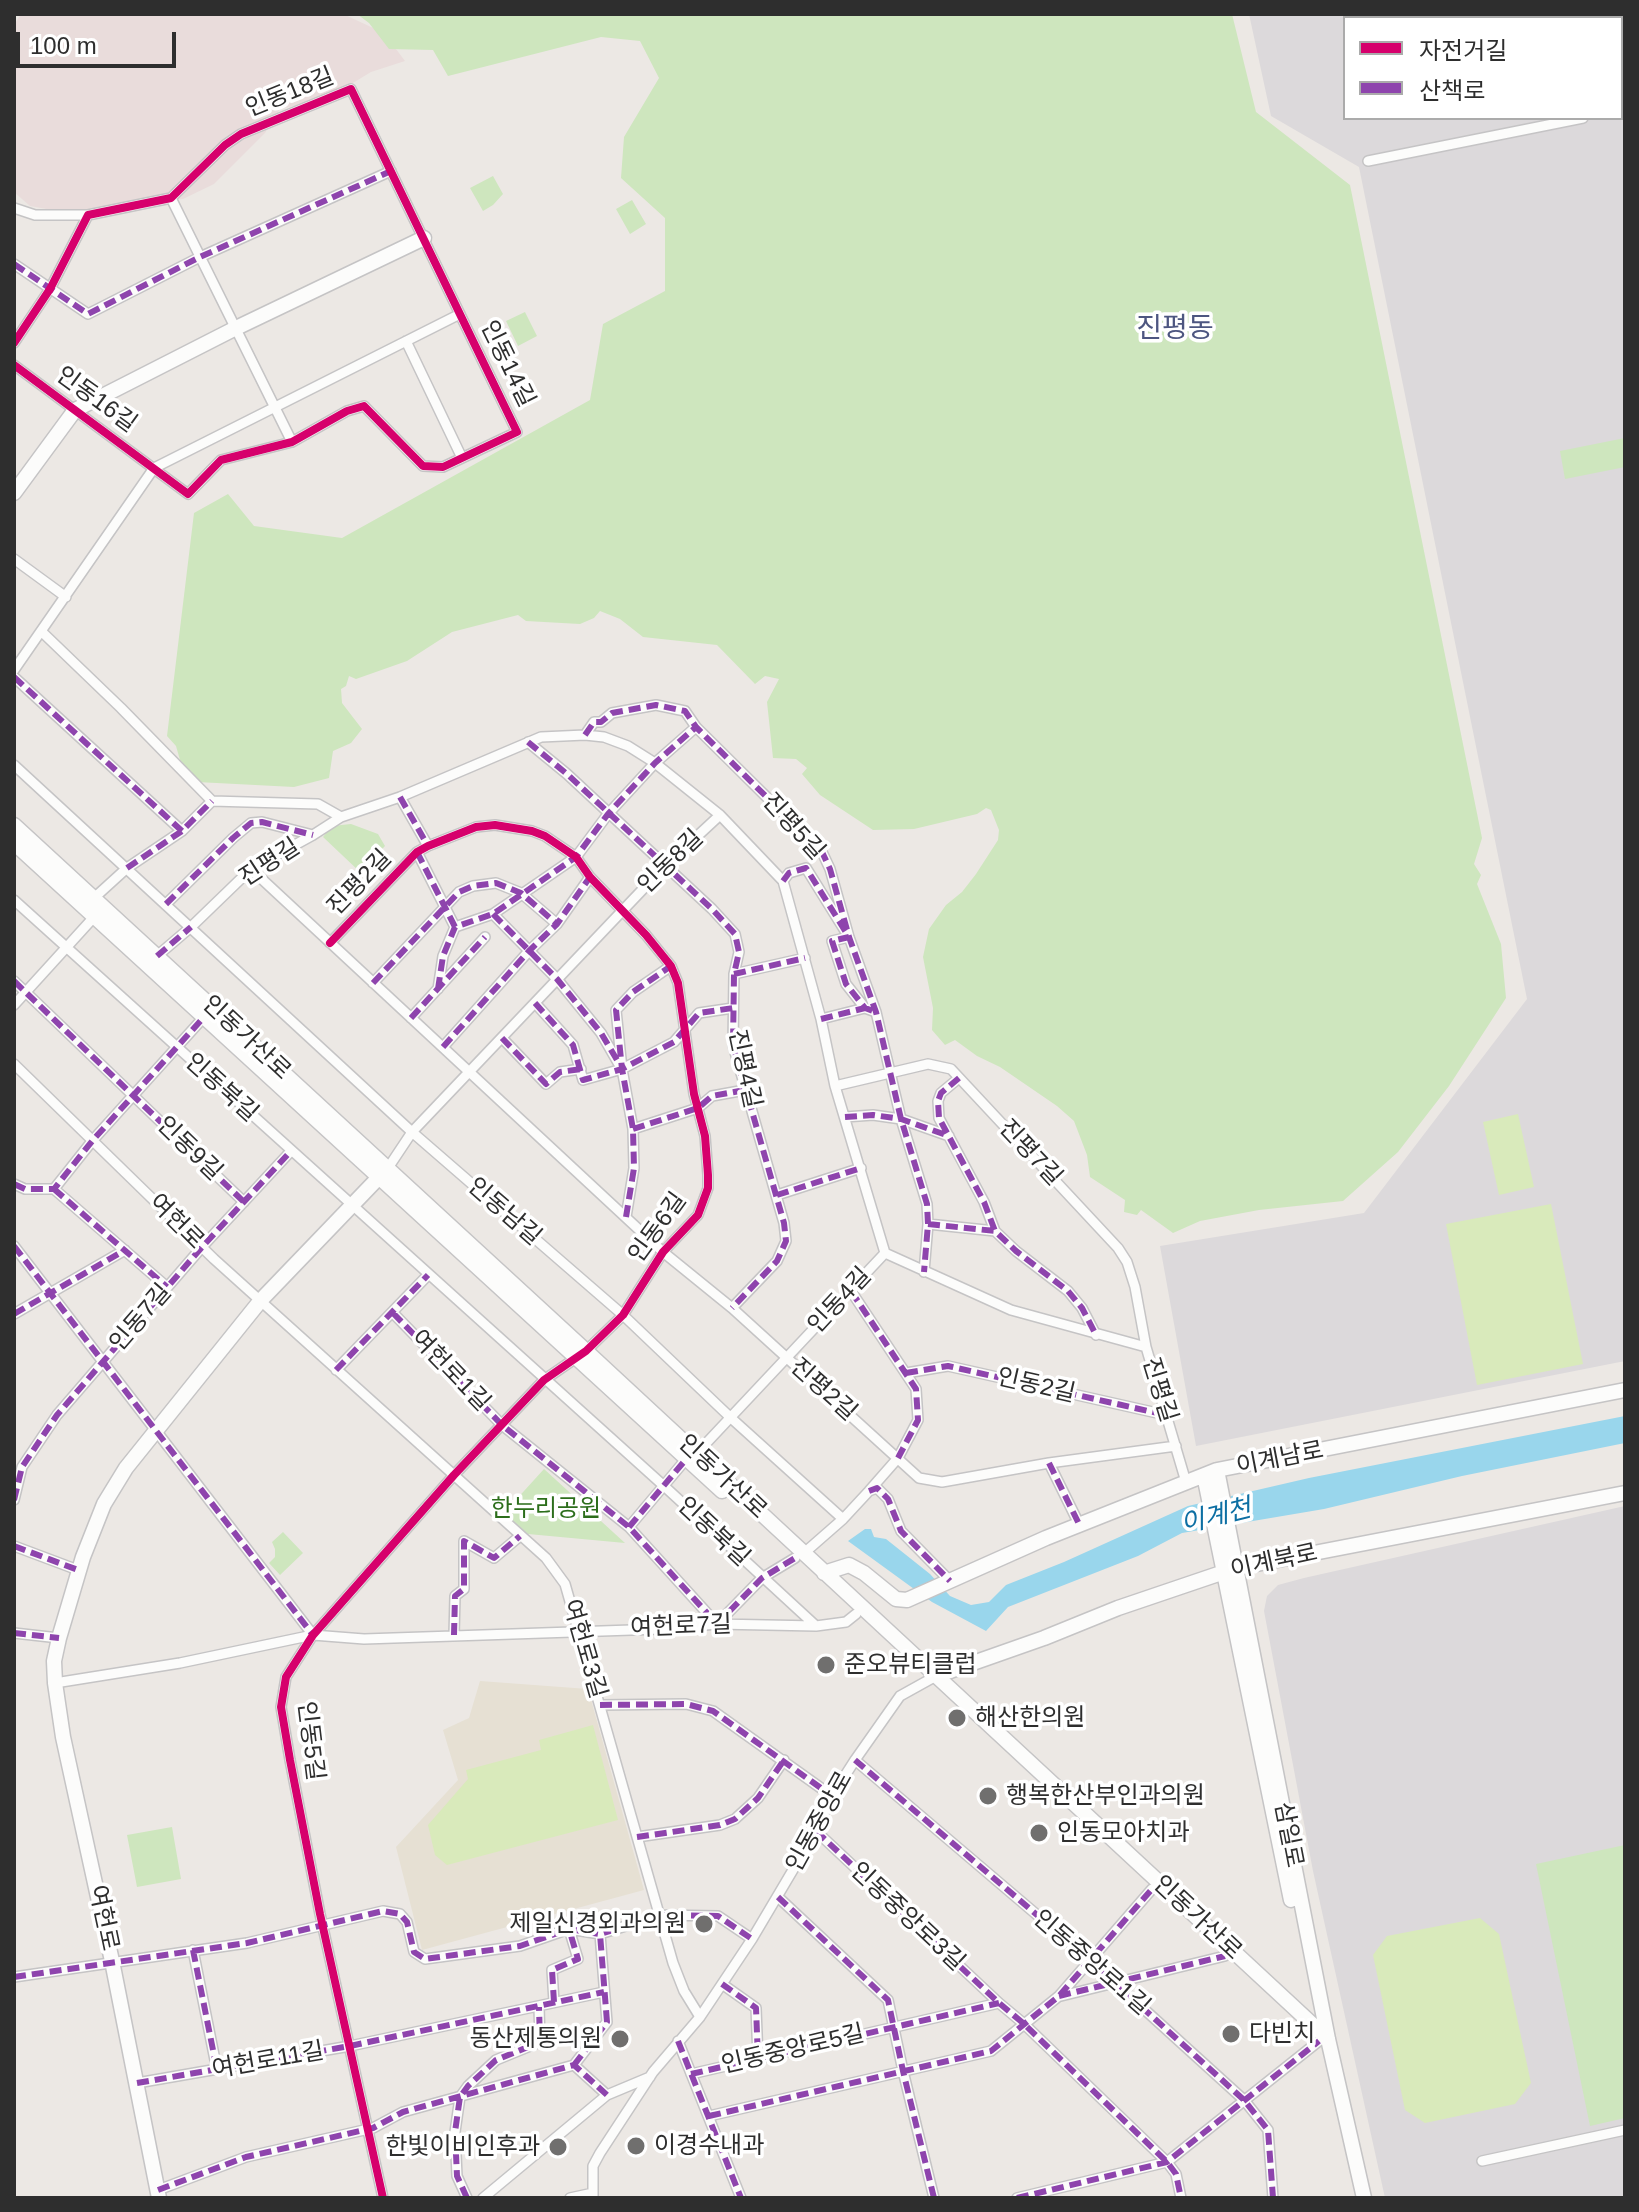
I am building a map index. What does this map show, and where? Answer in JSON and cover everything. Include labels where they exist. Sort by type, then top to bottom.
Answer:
[{"type":"street","name":"인동18길","points":[[171,198],[225,145],[241,134],[351,89],[391,171]]},
{"type":"street","points":[[1368,161],[1573,120]]},
{"type":"street","points":[[14,264],[88,314],[200,257],[391,171],[460,314]]},
{"type":"street","points":[[14,208],[35,215],[88,215],[171,198],[277,406],[292,442]]},
{"type":"street","points":[[14,343],[50,289],[88,215]]},
{"type":"street","name":"인동16길","points":[[14,493],[75,410],[424,238]]},
{"type":"street","name":"인동14길","points":[[14,670],[154,468],[460,314],[517,432],[443,467],[423,466],[364,406],[347,411],[292,442],[221,460],[188,494],[154,468]]},
{"type":"street","points":[[406,341],[462,458]]},
{"type":"street","name":"인동16길","points":[[14,365],[154,468]]},
{"type":"street","points":[[14,559],[66,597]]},
{"type":"street","points":[[41,631],[212,801],[318,804],[341,817]]},
{"type":"street","points":[[14,677],[182,831]]},
{"type":"street","name":"진평5길","points":[[585,735],[594,722],[601,722],[612,713],[656,705],[685,711],[696,727],[822,852],[876,1012],[892,1073]]},
{"type":"street","points":[[438,989],[443,956],[455,927],[493,914],[576,857],[608,814],[655,763],[696,727]]},
{"type":"street","name":"진평길","points":[[157,956],[251,869],[341,817],[400,797],[541,737],[585,735],[604,737],[628,746],[655,763],[720,815],[783,881],[821,1019],[835,1086],[885,1253],[1011,1310],[1146,1347],[1186,1482]]},
{"type":"street","name":"진평4길","points":[[528,742],[567,774],[735,934],[739,952],[734,974],[733,1045],[777,1195],[786,1241],[777,1261],[732,1308]]},
{"type":"street","name":"인동남길","points":[[14,765],[412,1132],[623,1315],[843,1519]]},
{"type":"street","points":[[400,797],[428,846]]},
{"type":"street","points":[[94,898],[127,868],[182,831],[212,801]]},
{"type":"street","name":"인동8길","points":[[384,1172],[412,1132],[664,867],[720,815]]},
{"type":"street","points":[[166,904],[251,823],[262,822],[313,835]]},
{"type":"street","name":"인동가산로","points":[[14,825],[799,1556],[856,1614],[932,1678],[1321,2036]]},
{"type":"street","name":"진평2길","points":[[330,943],[417,852],[476,827],[495,825],[532,831],[576,857],[590,877],[623,910]]},
{"type":"street","name":"인동가산로","points":[[14,843],[204,1017],[384,1172]]},
{"type":"street","name":"진평2길","points":[[417,852],[455,927]]},
{"type":"street","points":[[783,881],[789,873],[806,868],[849,937],[832,941],[846,984],[865,1008],[876,1012]]},
{"type":"street","name":"진평2길","points":[[251,869],[663,1252],[732,1308],[919,1478],[942,1482],[1049,1463],[1176,1446]]},
{"type":"street","points":[[443,1047],[557,924],[590,877]]},
{"type":"street","points":[[373,983],[459,892],[496,883],[521,893],[557,924]]},
{"type":"street","name":"인동북길","points":[[14,900],[816,1626]]},
{"type":"street","name":"인동6길","points":[[582,1354],[623,1315],[663,1252],[698,1215],[708,1188],[705,1136],[678,983],[671,966],[623,910]]},
{"type":"street","points":[[493,914],[557,979],[601,1033],[622,1069]]},
{"type":"street","points":[[14,1005],[94,917]]},
{"type":"street","points":[[411,1018],[485,937]]},
{"type":"street","points":[[734,974],[805,958]]},
{"type":"street","points":[[626,1217],[634,1168],[633,1129],[622,1069],[616,1010],[633,992],[671,966]]},
{"type":"street","name":"인동9길","points":[[14,981],[244,1202]]},
{"type":"street","points":[[535,1003],[573,1045],[582,1075]]},
{"type":"street","points":[[502,1038],[546,1084],[560,1072],[582,1075],[622,1069],[674,1042],[699,1013],[733,1008]]},
{"type":"street","points":[[821,1019],[865,1008]]},
{"type":"street","name":"인동9길","points":[[54,1189],[93,1140],[204,1017]]},
{"type":"street","points":[[14,1064],[93,1140]]},
{"type":"street","name":"진평7길","points":[[835,1086],[914,1067],[938,1064],[951,1069],[1118,1248],[1127,1262],[1135,1287],[1146,1347]]},
{"type":"street","points":[[892,1073],[901,1119],[923,1188],[928,1224],[924,1272]]},
{"type":"street","points":[[959,1078],[947,1087],[938,1101],[939,1118],[984,1202],[995,1231],[1068,1291],[1082,1308],[1096,1335]]},
{"type":"street","points":[[633,1129],[698,1108],[712,1096],[745,1090]]},
{"type":"street","points":[[845,1117],[873,1115],[901,1119],[949,1136]]},
{"type":"street","name":"여헌로","points":[[93,1140],[261,1300]]},
{"type":"street","name":"인동7길","points":[[14,1500],[18,1467],[57,1415],[202,1247],[291,1151]]},
{"type":"street","points":[[777,1195],[861,1168]]},
{"type":"street","name":"여헌로","points":[[158,2194],[63,1737],[54,1661],[59,1638],[78,1570],[104,1504],[126,1468],[261,1300],[384,1172]]},
{"type":"street","points":[[14,1184],[25,1189],[54,1189],[167,1287]]},
{"type":"street","points":[[928,1224],[995,1231]]},
{"type":"street","points":[[14,1246],[313,1635]]},
{"type":"street","points":[[14,1314],[125,1250]]},
{"type":"street","name":"인동4길","points":[[664,1486],[885,1253]]},
{"type":"street","points":[[336,1370],[428,1275]]},
{"type":"street","points":[[762,1578],[799,1556],[843,1519],[898,1458],[918,1420],[916,1389],[851,1291]]},
{"type":"street","name":"여헌로3길","points":[[261,1300],[546,1558],[565,1584],[673,1963],[684,1991],[700,2017]]},
{"type":"street","name":"여헌로1길","points":[[393,1313],[502,1425],[629,1527],[717,1624]]},
{"type":"street","name":"인동5길","points":[[383,2198],[324,1926],[281,1707],[286,1677],[313,1635],[454,1475],[544,1380],[582,1354]]},
{"type":"street","name":"인동2길","points":[[906,1373],[948,1366],[1166,1415]]},
{"type":"street","name":"이계남로","points":[[824,1573],[849,1565],[896,1599],[907,1600],[1033,1543],[1211,1473],[1625,1390]]},
{"type":"street","points":[[1049,1463],[1080,1526]]},
{"type":"street","name":"삼일로","points":[[1211,1473],[1354,2198]]},
{"type":"street","name":"인동북길","points":[[629,1527],[664,1486]]},
{"type":"street","points":[[869,1491],[877,1488],[888,1499],[901,1531],[950,1581]]},
{"type":"street","name":"이계북로","points":[[932,1678],[1118,1608],[1230,1570],[1625,1493]]},
{"type":"street","points":[[454,1635],[455,1596],[464,1589],[464,1541],[494,1558],[520,1536]]},
{"type":"street","points":[[14,1546],[78,1570]]},
{"type":"street","name":"인동가산로","points":[[799,1556],[824,1573],[1152,1889],[1225,1956],[1321,2036]]},
{"type":"street","name":"인동북길","points":[[717,1624],[762,1578]]},
{"type":"street","name":"여헌로7길","points":[[55,1683],[180,1663],[313,1635],[364,1639],[661,1629],[717,1624],[816,1626],[846,1622],[856,1614]]},
{"type":"street","points":[[14,1633],[59,1638]]},
{"type":"street","name":"인동중앙로","points":[[593,2196],[593,2166],[622,2116],[678,2041],[700,2017],[752,1939],[816,1831],[832,1796],[900,1696],[932,1678]]},
{"type":"street","points":[[600,1705],[686,1704],[713,1711],[832,1796]]},
{"type":"street","points":[[637,1837],[720,1825],[735,1819],[758,1798],[784,1760]]},
{"type":"street","name":"인동중앙로1길","points":[[855,1760],[1090,1960],[1244,2100],[1268,2130],[1273,2198]]},
{"type":"street","name":"인동중앙로3길","points":[[816,1831],[1167,2162],[1176,2174],[1181,2198]]},
{"type":"street","name":"인동가산로","points":[[1023,2023],[1059,1996],[1152,1889]]},
{"type":"street","name":"인동중앙로5길","points":[[778,1897],[888,2000],[934,2198]]},
{"type":"street","points":[[14,1977],[247,1943],[383,1911],[400,1914],[407,1922],[414,1952],[425,1959],[520,1946],[569,1929],[600,1934],[661,1915],[718,1916],[752,1939]]},
{"type":"street","points":[[554,2002],[552,1970],[578,1959],[569,1929]]},
{"type":"street","points":[[158,2194],[246,2157],[368,2129],[403,2112],[574,2065],[607,2022],[600,1934]]},
{"type":"street","points":[[193,1950],[217,2070]]},
{"type":"street","name":"인동가산로","points":[[1059,1996],[1225,1956]]},
{"type":"street","points":[[722,1984],[756,2008],[758,2059]]},
{"type":"street","name":"여헌로11길","points":[[137,2083],[350,2046],[604,1992]]},
{"type":"street","name":"인동중앙로3길","points":[[895,2026],[999,2003]]},
{"type":"street","points":[[467,2198],[457,2176],[455,2132],[460,2097],[496,2060],[540,2042],[539,2007]]},
{"type":"street","points":[[903,2071],[991,2051],[1023,2023]]},
{"type":"street","name":"인동중앙로5길","points":[[691,2074],[895,2026]]},
{"type":"street","points":[[1017,2198],[1167,2162],[1321,2036]]},
{"type":"street","name":"삼일로","points":[[1321,2036],[1364,2198]]},
{"type":"street","points":[[678,2041],[741,2198]]},
{"type":"street","points":[[574,2065],[607,2095]]},
{"type":"street","name":"인동중앙로5길","points":[[709,2116],[903,2071]]},
{"type":"street","name":"인동중앙로","points":[[483,2198],[607,2095],[650,2077]]},
{"type":"street","points":[[1482,2161],[1625,2130]]},
{"type":"street","points":[[570,2198],[593,2196]]},
{"type":"shaded area","points":[[21,14],[343,14],[384,33],[405,61],[371,72],[343,89],[307,103],[280,109],[265,133],[214,184],[183,199],[69,213],[30,206],[14,192],[14,25]]},
{"type":"shaded area","points":[[1249,14],[1625,14],[1625,1361],[1196,1446],[1160,1246],[1364,1213],[1527,999],[1359,167],[1271,116]]},
{"type":"shaded area","points":[[1625,1506],[1625,2198],[1385,2198],[1313,1871],[1264,1611],[1267,1596],[1278,1585],[1304,1578]]},
{"type":"shaded area","points":[[480,1681],[588,1689],[644,1890],[422,1950],[396,1847],[458,1780],[443,1730],[469,1718]]},
{"type":"green space","points":[[357,14],[1232,14],[1256,112],[1350,185],[1482,838],[1474,864],[1481,875],[1477,884],[1501,944],[1506,998],[1449,1086],[1398,1152],[1343,1201],[1259,1210],[1200,1221],[1173,1233],[1141,1210],[1137,1215],[1124,1212],[1125,1200],[1090,1177],[1087,1155],[1074,1121],[1000,1067],[977,1056],[955,1040],[945,1045],[932,1030],[933,1008],[923,957],[929,929],[946,905],[962,892],[976,874],[998,840],[999,830],[991,810],[986,808],[977,814],[914,829],[873,830],[820,795],[802,774],[807,768],[796,759],[773,758],[767,702],[779,679],[765,676],[755,684],[717,645],[643,637],[620,619],[600,611],[594,618],[580,624],[526,621],[518,615],[452,632],[407,661],[356,679],[349,676],[346,686],[341,689],[342,703],[362,729],[351,743],[333,751],[329,778],[294,787],[197,782],[167,736],[194,513],[228,494],[254,526],[342,538],[590,400],[603,324],[665,291],[665,218],[621,178],[624,137],[659,78],[640,41],[601,37],[448,76],[433,50],[389,49],[369,23]]},
{"type":"green space","points":[[493,176],[503,194],[483,211],[470,188]]},
{"type":"green space","points":[[632,200],[646,224],[630,234],[616,209]]},
{"type":"green space","points":[[525,312],[537,336],[518,346],[506,321]]},
{"type":"green space","points":[[1625,438],[1625,467],[1565,479],[1560,451]]},
{"type":"green space","points":[[351,824],[378,834],[385,846],[360,872],[323,837],[332,826]]},
{"type":"green space","points":[[1518,1114],[1534,1187],[1499,1195],[1483,1122]]},
{"type":"green space","points":[[1551,1204],[1583,1364],[1477,1385],[1446,1224]]},
{"type":"green space","name":"한누리공원","points":[[544,1469],[625,1543],[528,1534],[504,1513]]},
{"type":"green space","points":[[283,1532],[303,1553],[280,1575],[269,1563],[275,1557],[272,1542]]},
{"type":"green space","points":[[593,1725],[618,1820],[447,1865],[435,1855],[428,1825],[468,1779],[466,1770],[541,1750],[539,1740]]},
{"type":"green space","points":[[172,1827],[181,1879],[137,1887],[127,1835]]},
{"type":"green space","points":[[1625,1845],[1625,2118],[1590,2126],[1536,1864]]},
{"type":"green space","points":[[1480,1918],[1499,1934],[1531,2083],[1515,2104],[1425,2123],[1405,2110],[1373,1955],[1387,1936]]},
{"type":"water","name":"이계천","points":[[1625,1416],[1625,1443],[1462,1476],[1324,1509],[1182,1533],[1138,1556],[1008,1607],[986,1631],[932,1602],[848,1541],[865,1529],[871,1529],[874,1537],[886,1539],[930,1574],[950,1596],[971,1605],[989,1602],[1006,1585],[1188,1506],[1309,1478]]},
{"type":"marked path","points":[[14,264],[88,314],[200,257],[391,171]]},
{"type":"marked path","points":[[14,677],[182,831]]},
{"type":"marked path","points":[[585,735],[594,722],[601,722],[612,713],[656,705],[685,711],[696,727],[822,852],[876,1012],[901,1119],[927,1204],[924,1272]]},
{"type":"marked path","points":[[438,989],[443,956],[455,927],[493,914],[576,857],[608,814],[655,763],[696,727]]},
{"type":"marked path","points":[[528,742],[567,774],[735,934],[739,952],[734,974],[733,1045],[784,1223],[786,1241],[777,1261],[732,1308]]},
{"type":"marked path","points":[[400,797],[428,846]]},
{"type":"marked path","points":[[127,868],[182,831],[212,801]]},
{"type":"marked path","points":[[166,904],[251,823],[262,822],[313,835]]},
{"type":"marked path","points":[[417,852],[455,927]]},
{"type":"marked path","points":[[783,881],[789,873],[806,868],[849,937],[832,941],[846,984],[865,1008],[876,1012]]},
{"type":"marked path","points":[[443,1047],[557,924],[590,877]]},
{"type":"marked path","points":[[373,983],[459,892],[473,886],[496,883],[521,893],[557,924]]},
{"type":"marked path","points":[[493,914],[557,979],[601,1033],[620,1065]]},
{"type":"marked path","points":[[157,956],[191,927]]},
{"type":"marked path","points":[[411,1018],[485,937]]},
{"type":"marked path","points":[[734,974],[805,958]]},
{"type":"marked path","points":[[626,1217],[634,1168],[633,1129],[622,1069],[616,1010],[633,992],[671,966]]},
{"type":"marked path","points":[[14,981],[244,1202]]},
{"type":"marked path","points":[[535,1003],[573,1045],[583,1080],[622,1069],[674,1042],[699,1013],[733,1008]]},
{"type":"marked path","points":[[821,1019],[865,1008]]},
{"type":"marked path","points":[[14,1184],[25,1189],[54,1189],[93,1140],[204,1017]]},
{"type":"marked path","points":[[502,1038],[546,1084],[560,1072],[581,1069]]},
{"type":"marked path","points":[[959,1078],[941,1093],[939,1118],[984,1202],[995,1231],[1068,1291],[1082,1308],[1096,1335]]},
{"type":"marked path","points":[[633,1129],[698,1108],[712,1096],[745,1090]]},
{"type":"marked path","points":[[845,1117],[873,1115],[901,1119],[949,1136]]},
{"type":"marked path","points":[[14,1500],[22,1467],[57,1415],[202,1247],[291,1151]]},
{"type":"marked path","points":[[777,1195],[861,1168]]},
{"type":"marked path","points":[[54,1189],[167,1287]]},
{"type":"marked path","points":[[928,1224],[995,1231]]},
{"type":"marked path","points":[[14,1246],[313,1635]]},
{"type":"marked path","points":[[14,1314],[125,1250]]},
{"type":"marked path","points":[[336,1370],[428,1275]]},
{"type":"marked path","points":[[851,1291],[916,1389],[918,1420],[898,1458]]},
{"type":"marked path","points":[[393,1313],[502,1425],[629,1527],[717,1624],[762,1578],[795,1558]]},
{"type":"marked path","points":[[906,1373],[948,1366],[1166,1415]]},
{"type":"marked path","points":[[629,1527],[687,1458]]},
{"type":"marked path","points":[[1049,1463],[1080,1526]]},
{"type":"marked path","points":[[869,1491],[877,1488],[888,1499],[901,1531],[950,1581]]},
{"type":"marked path","points":[[454,1635],[455,1596],[464,1589],[464,1541],[494,1558],[520,1536]]},
{"type":"marked path","points":[[14,1546],[78,1570]]},
{"type":"marked path","points":[[14,1633],[59,1638]]},
{"type":"marked path","points":[[600,1705],[686,1704],[713,1711],[832,1796]]},
{"type":"marked path","points":[[637,1837],[720,1825],[735,1819],[758,1798],[784,1760]]},
{"type":"marked path","points":[[855,1760],[1090,1960],[1244,2100],[1268,2130],[1273,2198]]},
{"type":"marked path","points":[[816,1831],[1167,2162],[1176,2174],[1181,2198]]},
{"type":"marked path","points":[[709,2116],[991,2051],[1059,1996],[1152,1889]]},
{"type":"marked path","points":[[778,1897],[888,2000],[934,2198]]},
{"type":"marked path","points":[[14,1977],[247,1943],[383,1911],[400,1914],[407,1922],[414,1952],[425,1959],[520,1946],[569,1929],[600,1934],[661,1915],[718,1916],[752,1939]]},
{"type":"marked path","points":[[554,2002],[552,1970],[578,1959],[569,1929]]},
{"type":"marked path","points":[[574,2065],[607,2022],[600,1934]]},
{"type":"marked path","points":[[193,1950],[217,2070]]},
{"type":"marked path","points":[[1059,1996],[1225,1956]]},
{"type":"marked path","points":[[722,1984],[756,2008],[758,2059]]},
{"type":"marked path","points":[[137,2083],[350,2046],[604,1992]]},
{"type":"marked path","points":[[691,2074],[999,2003]]},
{"type":"marked path","points":[[467,2198],[457,2176],[455,2132],[460,2097],[496,2060],[540,2042],[539,2007]]},
{"type":"marked path","points":[[678,2041],[741,2198]]},
{"type":"marked path","points":[[1017,2198],[1167,2162],[1319,2041]]},
{"type":"marked path","points":[[158,2190],[246,2157],[373,2128],[403,2112],[574,2065],[607,2095]]},
{"type":"cycle path","points":[[14,343],[50,289],[88,215],[171,198],[225,145],[241,134],[351,89],[517,432],[443,467],[423,466],[364,406],[347,411],[292,442],[221,460],[188,494],[14,365]]},
{"type":"cycle path","points":[[330,943],[417,852],[428,846],[476,827],[495,825],[545,836],[576,857],[590,877],[671,966],[678,983],[694,1094],[705,1136],[708,1175],[708,1188],[698,1215],[663,1252],[623,1315],[586,1351],[544,1380],[454,1475],[313,1635],[286,1677],[281,1707],[290,1760],[320,1914],[383,2198]]},
{"type":"place","name":"준오뷰티클럽","points":[[826,1665]]},
{"type":"place","name":"해산한의원","points":[[957,1718]]},
{"type":"place","name":"행복한산부인과의원","points":[[988,1796]]},
{"type":"place","name":"인동모아치과","points":[[1039,1833]]},
{"type":"place","name":"제일신경외과의원","points":[[704,1924]]},
{"type":"place","name":"다빈치","points":[[1231,2034]]},
{"type":"place","name":"동산제통의원","points":[[620,2039]]},
{"type":"place","name":"이경수내과","points":[[636,2146]]},
{"type":"place","name":"한빛이비인후과","points":[[558,2147]]},
{"type":"district","name":"진평동","points":[[1175,329]]}]
